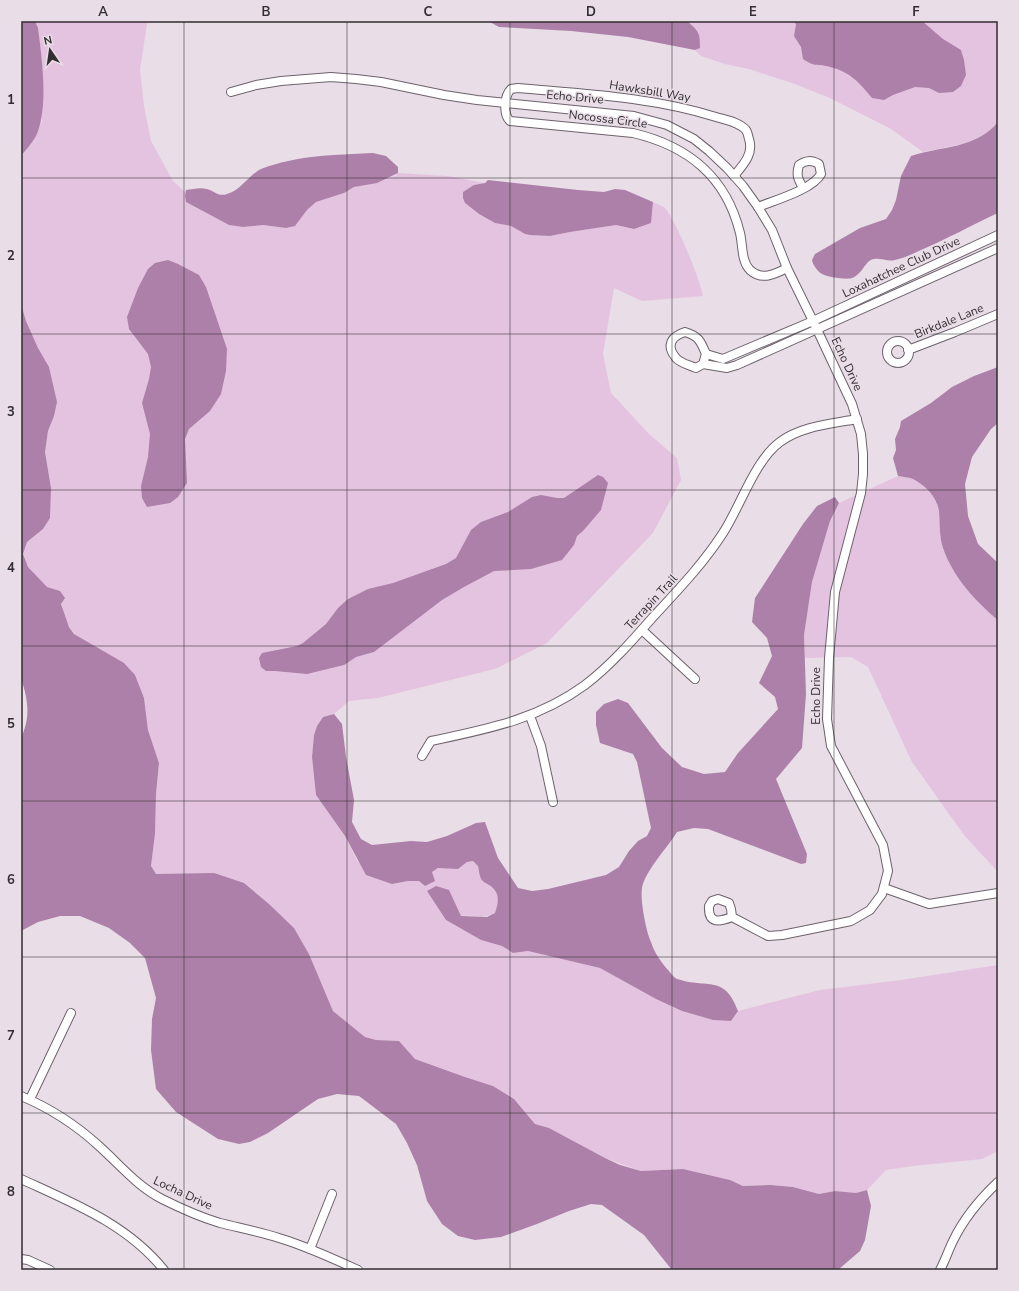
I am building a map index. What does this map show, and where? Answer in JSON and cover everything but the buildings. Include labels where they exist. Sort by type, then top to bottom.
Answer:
[{"type":"street","name":"Echo Drive","points":[[231,92],[281,80],[331,77],[381,82],[444,95],[505,103],[617,113],[655,120],[694,139],[710,151],[734,176],[758,207],[772,230],[787,268],[818,330],[852,404],[857,419],[863,454],[863,474],[861,493],[835,592],[829,658],[826,719],[831,746],[883,845],[888,870],[882,894],[870,910],[851,921],[782,935],[768,936],[732,918]]},
{"type":"street","name":"Hawksbill Way","points":[[505,103],[508,92],[511,89],[518,88],[613,96],[642,99],[679,107],[740,125],[747,132],[750,142],[750,154],[745,163],[734,176]]},
{"type":"street","name":"Nocossa Circle","points":[[505,103],[507,118],[510,121],[633,133],[652,137],[684,152],[711,176],[728,200],[740,233],[743,256],[747,266],[756,274],[767,276],[787,268]]},
{"type":"street","points":[[758,207],[803,188]]},
{"type":"street","points":[[996,236],[998,249]]},
{"type":"street","name":"Loxahatchee Club Drive","points":[[813,321],[996,236]]},
{"type":"street","name":"Loxahatchee Club Drive","points":[[818,330],[868,306],[998,249]]},
{"type":"street","name":"Birkdale Lane","points":[[908,350],[998,314]]},
{"type":"street","points":[[703,364],[706,354],[723,359],[813,321]]},
{"type":"street","name":"Echo Drive","points":[[706,354],[701,342],[695,335],[685,332],[677,334],[671,342],[672,350],[676,358],[685,364],[696,368],[703,364],[727,368],[818,330]]},
{"type":"street","name":"Terrapin Trail","points":[[422,756],[431,741],[507,724],[530,716],[557,703],[585,685],[604,669],[642,630],[690,577],[723,533],[759,466],[770,451],[783,439],[799,431],[857,419]]},
{"type":"street","points":[[642,630],[695,679]]},
{"type":"street","points":[[530,716],[541,746],[553,802]]},
{"type":"street","points":[[884,888],[929,904],[998,893]]},
{"type":"street","points":[[30,1099],[71,1013]]},
{"type":"street","name":"Locha Drive","points":[[21,1096],[30,1099],[63,1118],[100,1146],[130,1177],[145,1189],[161,1198],[213,1220],[310,1249],[358,1270]]},
{"type":"street","points":[[21,1179],[86,1208],[113,1224],[144,1248],[164,1270]]},
{"type":"street","points":[[940,1270],[964,1223],[985,1194],[998,1182]]},
{"type":"street","points":[[310,1249],[332,1194]]},
{"type":"street","points":[[21,1259],[28,1260],[50,1270]]},
{"type":"shaded area","points":[[21,21],[35,21],[38,28],[43,68],[43,98],[40,125],[36,136],[21,156]]},
{"type":"shaded area","points":[[35,21],[149,21],[147,24],[140,70],[144,106],[151,141],[173,181],[186,193],[186,202],[229,225],[243,227],[263,225],[286,228],[297,223],[307,210],[316,202],[344,193],[354,187],[395,176],[398,173],[448,176],[485,183],[474,185],[465,203],[479,214],[495,223],[511,226],[525,234],[550,236],[616,225],[634,229],[651,223],[653,202],[664,207],[669,213],[686,249],[703,296],[642,301],[614,288],[603,354],[611,393],[649,434],[677,458],[681,480],[653,533],[547,643],[495,669],[378,698],[349,701],[334,714],[323,717],[317,726],[314,735],[312,757],[316,795],[345,836],[357,861],[392,884],[408,881],[419,881],[425,886],[431,874],[437,869],[458,869],[467,862],[473,861],[478,866],[481,879],[493,888],[497,894],[498,901],[495,913],[487,916],[462,916],[446,920],[481,940],[502,946],[513,953],[528,951],[600,968],[656,999],[682,1011],[713,1020],[731,1021],[738,1011],[820,990],[901,980],[998,965],[998,1151],[982,1159],[886,1170],[867,1190],[856,1193],[835,1191],[819,1194],[793,1187],[771,1185],[743,1186],[730,1180],[683,1169],[641,1171],[605,1158],[549,1128],[535,1124],[514,1099],[493,1086],[415,1059],[399,1041],[376,1040],[365,1037],[333,1011],[309,954],[294,928],[244,883],[173,874],[156,875],[151,866],[155,834],[156,794],[159,763],[148,730],[144,697],[84,640],[75,634],[66,619],[62,607],[60,591],[47,588],[28,567],[23,554],[27,542],[43,529],[50,498],[51,488],[45,452],[48,431],[54,416],[49,367],[38,348],[26,321],[21,304],[21,157],[35,137],[42,120],[43,69],[38,28]]},
{"type":"shaded area","points":[[488,21],[687,21],[698,33],[700,48],[695,50],[628,37],[571,31],[499,27]]},
{"type":"shaded area","points":[[687,21],[998,21],[998,122],[993,128],[973,142],[923,152],[891,129],[832,99],[795,84],[749,69],[725,64],[701,56],[695,50],[698,49],[697,30]]},
{"type":"shaded area","points":[[793,21],[922,21],[943,39],[961,50],[966,75],[961,86],[953,92],[939,93],[929,88],[915,87],[884,100],[872,98],[854,78],[849,75],[837,69],[814,64],[803,59],[801,47],[794,36],[796,24]]},
{"type":"shaded area","points":[[998,122],[998,213],[905,257],[892,260],[871,260],[856,276],[849,279],[828,276],[817,270],[812,260],[815,254],[860,228],[886,219],[896,200],[901,176],[911,156],[969,142],[989,131]]},
{"type":"shaded area","points":[[373,153],[386,156],[398,167],[398,173],[377,183],[354,187],[344,193],[316,202],[307,210],[295,226],[286,228],[263,225],[243,227],[229,225],[186,202],[186,190],[204,188],[224,195],[236,190],[257,171],[275,164],[316,156]]},
{"type":"shaded area","points":[[488,180],[604,192],[615,189],[625,190],[653,202],[651,223],[634,229],[616,225],[550,236],[525,234],[511,226],[495,223],[479,214],[465,203],[463,192],[474,185],[485,183]]},
{"type":"shaded area","points":[[168,260],[199,275],[206,287],[227,349],[226,371],[221,394],[210,411],[189,429],[185,439],[187,483],[178,497],[170,503],[147,507],[142,498],[141,486],[148,457],[150,434],[142,403],[151,367],[148,354],[129,329],[127,317],[138,288],[148,269],[155,263]]},
{"type":"shaded area","points":[[21,304],[26,321],[38,348],[49,367],[57,402],[54,416],[48,431],[45,452],[51,488],[50,518],[43,529],[27,542],[23,554],[28,567],[47,587],[60,591],[65,598],[61,604],[69,627],[74,634],[124,663],[135,675],[144,698],[148,730],[159,763],[156,794],[155,834],[151,866],[156,874],[214,873],[244,883],[294,928],[309,954],[333,1011],[365,1037],[376,1040],[399,1041],[415,1059],[493,1086],[514,1099],[535,1124],[549,1128],[620,1165],[641,1171],[683,1169],[730,1180],[743,1186],[771,1185],[793,1187],[819,1194],[835,1191],[856,1193],[867,1190],[871,1206],[865,1240],[860,1251],[836,1270],[672,1270],[644,1235],[602,1205],[591,1204],[501,1237],[475,1240],[458,1236],[442,1224],[427,1201],[417,1165],[396,1124],[359,1096],[337,1094],[318,1099],[268,1133],[250,1142],[239,1144],[218,1139],[176,1112],[156,1089],[151,1050],[152,1019],[156,998],[145,958],[130,943],[109,928],[80,916],[60,916],[38,922],[21,931],[21,738],[26,722],[27,701],[21,678]]},
{"type":"shaded area","points":[[998,367],[998,423],[991,429],[972,457],[965,484],[968,516],[978,544],[998,563],[998,620],[973,597],[959,579],[947,559],[940,534],[938,506],[933,496],[926,488],[911,478],[898,476],[893,458],[896,450],[895,439],[901,421],[931,403],[952,387],[974,376]]},
{"type":"shaded area","points":[[598,475],[603,477],[608,483],[601,510],[577,536],[574,545],[562,560],[531,569],[494,571],[442,600],[374,652],[356,657],[344,665],[307,674],[266,671],[261,667],[259,658],[262,653],[297,646],[303,643],[326,624],[338,608],[348,599],[368,589],[393,583],[446,564],[456,558],[471,530],[481,522],[508,512],[532,497],[541,495],[564,498]]},
{"type":"shaded area","points":[[898,476],[911,478],[926,488],[933,496],[938,506],[940,534],[947,559],[959,579],[973,597],[998,620],[998,872],[964,835],[912,762],[868,667],[851,657],[805,658],[804,635],[812,582],[830,521],[839,503]]},
{"type":"shaded area","points":[[835,497],[839,503],[830,521],[812,582],[804,635],[806,694],[802,748],[776,779],[807,854],[806,863],[801,864],[708,829],[694,828],[677,832],[647,874],[642,888],[643,907],[647,931],[660,960],[677,979],[688,982],[714,985],[721,987],[727,992],[733,999],[738,1011],[731,1021],[713,1020],[682,1011],[656,999],[600,968],[528,951],[513,953],[502,946],[481,940],[446,920],[427,891],[436,886],[449,890],[461,916],[487,917],[495,913],[498,901],[497,894],[493,888],[481,879],[478,866],[473,861],[467,862],[458,869],[438,868],[432,872],[435,881],[425,886],[419,881],[408,881],[392,884],[366,875],[345,836],[316,795],[312,757],[314,735],[317,726],[323,717],[334,714],[342,724],[354,800],[352,822],[361,839],[372,845],[411,841],[427,842],[447,836],[476,823],[485,822],[498,858],[518,888],[532,891],[548,889],[606,875],[619,867],[629,851],[638,841],[647,836],[651,828],[637,762],[633,754],[600,743],[596,725],[596,712],[604,704],[618,699],[628,703],[662,748],[682,767],[704,774],[725,772],[738,753],[778,709],[775,697],[759,683],[772,656],[767,638],[752,622],[755,598],[803,524],[817,506]]}]
